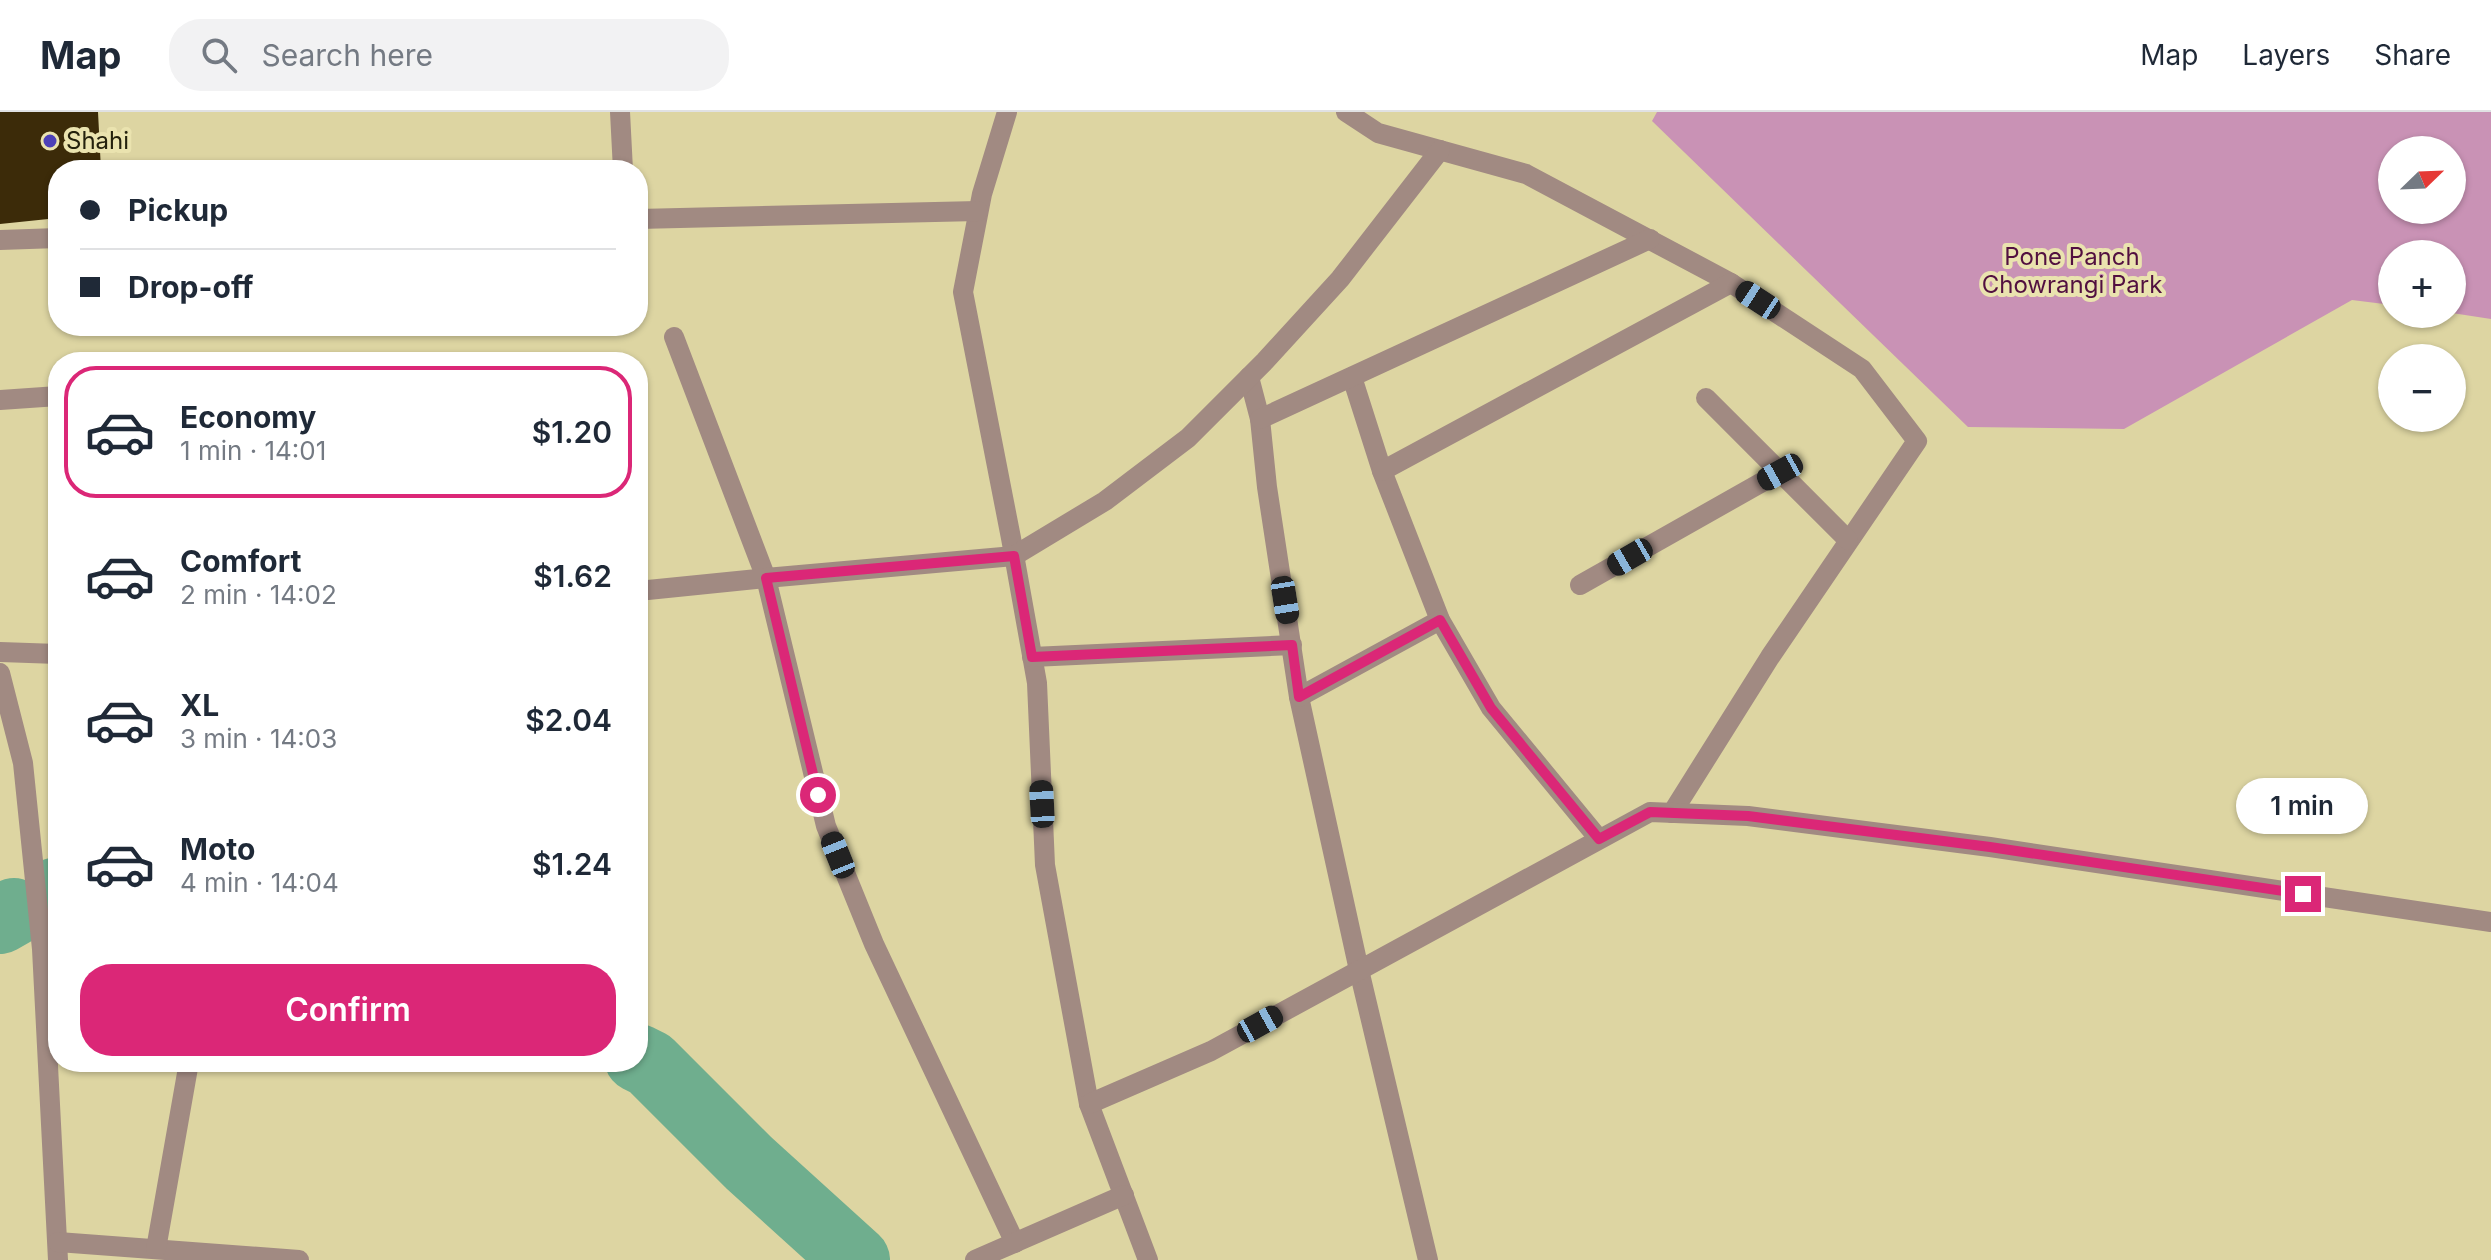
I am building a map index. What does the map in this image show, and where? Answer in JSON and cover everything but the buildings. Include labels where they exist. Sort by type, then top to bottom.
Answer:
[{"type":"street","points":[[620,112],[622,160]]},
{"type":"street","points":[[1007,112],[978,211],[963,292],[1037,683],[1045,865],[1089,1104],[1148,1260]]},
{"type":"street","points":[[1346,112],[1378,133],[1526,174],[1731,283],[1862,369],[1917,441],[1770,657],[1672,813]]},
{"type":"street","points":[[648,590],[1014,556],[1117,492],[1188,438],[1340,279],[1440,150]]},
{"type":"street","points":[[648,219],[978,211]]},
{"type":"street","points":[[0,240],[48,238]]},
{"type":"street","points":[[1260,419],[1650,239]]},
{"type":"street","points":[[1382,471],[1731,283]]},
{"type":"street","points":[[674,337],[766,578],[826,826],[874,944],[1015,1243]]},
{"type":"street","points":[[1249,377],[1260,419],[1267,487],[1299,697],[1359,970],[1428,1260]]},
{"type":"street","points":[[1352,377],[1382,471],[1440,620],[1491,708],[1599,839]]},
{"type":"street","points":[[0,400],[48,397]]},
{"type":"street","points":[[1706,398],[1848,540]]},
{"type":"street","points":[[1580,585],[1780,472]]},
{"type":"street","points":[[1299,697],[1440,620]]},
{"type":"street","points":[[1032,657],[1292,645]]},
{"type":"street","points":[[0,652],[48,654]]},
{"type":"street","points":[[0,673],[23,763],[42,949],[48,1062]]},
{"type":"street","points":[[1089,1104],[1211,1051],[1650,812],[1748,816],[1990,847],[2491,922]]},
{"type":"street","points":[[49,1072],[58,1251],[156,1249],[299,1260]]},
{"type":"street","points":[[156,1249],[187,1072]]},
{"type":"street","points":[[975,1260],[1124,1195]]},
{"type":"green space","name":"Pone Panch Chowrangi Park","points":[[1657,112],[2491,112],[2491,319],[2466,315],[2466,240],[2378,240],[2378,303],[2352,300],[2124,429],[1968,427],[1652,121]]},
{"type":"waterway","points":[[0,920],[14,912]]},
{"type":"waterway","points":[[648,1063],[749,1163],[856,1260]]},
{"type":"place","name":"Shahi","points":[[50,141]]},
{"type":"route","points":[[818,795],[766,578],[1014,556],[1032,657],[1292,645],[1299,697],[1440,620],[1491,708],[1599,839],[1650,812],[1748,816],[1990,847],[2303,894]]}]
